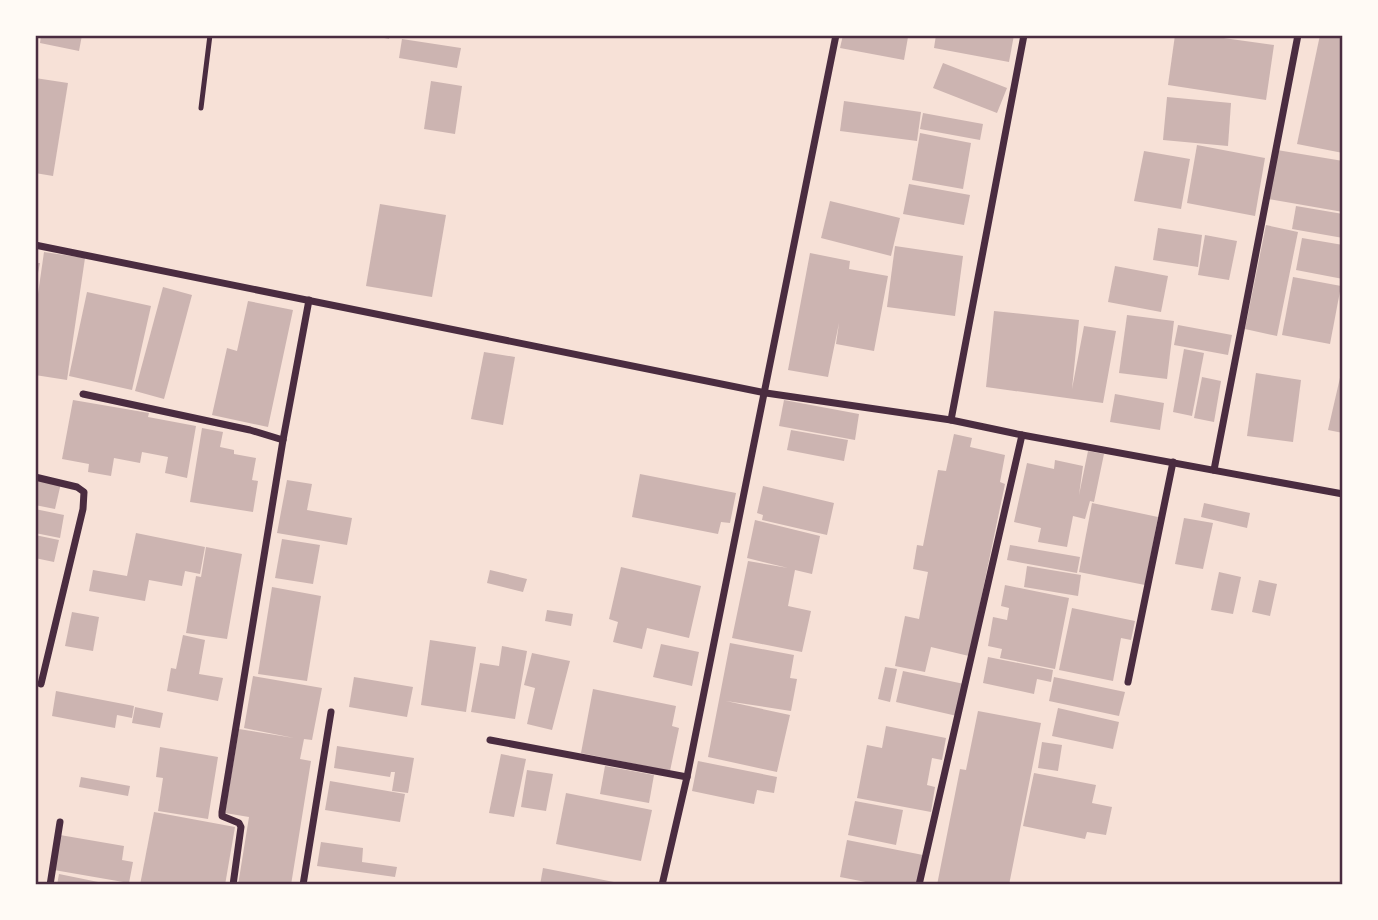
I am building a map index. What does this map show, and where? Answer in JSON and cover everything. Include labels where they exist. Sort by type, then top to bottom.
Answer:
[{"type":"street","points":[[662,885],[687,777],[766,393],[836,35]]},
{"type":"street","points":[[951,420],[1024,35]]},
{"type":"street","points":[[1214,470],[1298,35]]},
{"type":"street","points":[[35,245],[766,393],[951,420],[1343,494]]},
{"type":"street","points":[[233,885],[241,827],[239,823],[222,816],[222,812],[283,440],[310,300]]},
{"type":"street","points":[[83,394],[250,430],[283,440]]},
{"type":"street","points":[[919,885],[1022,435]]},
{"type":"street","points":[[1128,682],[1173,462]]},
{"type":"street","points":[[35,477],[77,487],[84,492],[83,509],[41,684]]},
{"type":"street","points":[[303,885],[331,712]]},
{"type":"street","points":[[490,740],[687,777]]},
{"type":"street","points":[[50,885],[60,822]]},
{"type":"lane","points":[[201,108],[210,35]]},
{"type":"building","points":[[41,35],[82,35],[79,51],[40,43]]},
{"type":"building","points":[[370,35],[390,35],[389,39]]},
{"type":"building","points":[[843,35],[908,37],[904,60],[840,48]]},
{"type":"building","points":[[936,35],[1014,35],[1009,62],[934,48]]},
{"type":"building","points":[[1175,35],[1202,35],[1274,45],[1266,100],[1168,85]]},
{"type":"building","points":[[1320,35],[1343,35],[1343,153],[1297,144]]},
{"type":"building","points":[[402,39],[461,48],[457,68],[399,58]]},
{"type":"building","points":[[943,63],[1007,88],[997,113],[933,88]]},
{"type":"building","points":[[35,78],[68,83],[53,176],[35,173]]},
{"type":"building","points":[[431,81],[462,86],[455,134],[424,129]]},
{"type":"building","points":[[1167,97],[1231,103],[1228,146],[1163,140]]},
{"type":"building","points":[[844,101],[921,112],[917,141],[840,131]]},
{"type":"building","points":[[923,113],[983,124],[980,140],[920,129]]},
{"type":"building","points":[[920,133],[971,143],[963,189],[912,180]]},
{"type":"building","points":[[1197,145],[1265,158],[1255,216],[1187,203]]},
{"type":"building","points":[[1277,150],[1343,161],[1343,212],[1268,199]]},
{"type":"building","points":[[1144,151],[1190,159],[1181,209],[1134,201]]},
{"type":"building","points":[[909,184],[970,195],[964,225],[903,214]]},
{"type":"building","points":[[830,201],[900,218],[891,256],[821,238]]},
{"type":"building","points":[[380,204],[446,215],[432,297],[366,286]]},
{"type":"building","points":[[1296,206],[1343,214],[1343,238],[1292,229]]},
{"type":"building","points":[[1266,225],[1298,232],[1277,336],[1245,329]]},
{"type":"building","points":[[1158,228],[1202,235],[1198,267],[1153,260]]},
{"type":"building","points":[[1205,235],[1237,241],[1229,280],[1198,275]]},
{"type":"building","points":[[1302,238],[1343,245],[1343,279],[1296,270]]},
{"type":"building","points":[[895,246],[963,256],[955,316],[887,307]]},
{"type":"building","points":[[44,252],[85,258],[67,380],[35,375],[35,315]]},
{"type":"building","points":[[810,253],[850,261],[849,269],[888,276],[874,351],[836,344],[839,323],[828,377],[788,370]]},
{"type":"building","points":[[35,263],[40,263],[36,283],[35,283]]},
{"type":"building","points":[[1115,266],[1168,276],[1161,312],[1108,302]]},
{"type":"building","points":[[1293,277],[1341,286],[1330,344],[1282,335]]},
{"type":"building","points":[[163,287],[192,295],[164,399],[135,391]]},
{"type":"building","points":[[87,292],[151,306],[132,390],[69,376]]},
{"type":"building","points":[[248,301],[293,310],[268,427],[212,415],[227,348],[237,351]]},
{"type":"building","points":[[994,311],[1079,320],[1072,389],[1084,326],[1116,331],[1103,403],[986,387]]},
{"type":"building","points":[[1127,315],[1174,321],[1167,379],[1119,373]]},
{"type":"building","points":[[1178,325],[1232,335],[1228,355],[1174,345]]},
{"type":"building","points":[[1184,349],[1204,353],[1192,416],[1173,412]]},
{"type":"building","points":[[484,352],[515,357],[503,425],[471,419]]},
{"type":"building","points":[[1343,369],[1343,433],[1328,430]]},
{"type":"building","points":[[1256,373],[1301,380],[1293,442],[1247,436]]},
{"type":"building","points":[[1202,377],[1221,381],[1214,422],[1194,418]]},
{"type":"building","points":[[1115,394],[1164,403],[1160,430],[1110,422]]},
{"type":"building","points":[[73,400],[149,413],[148,417],[196,426],[187,478],[165,473],[168,457],[142,452],[140,463],[114,458],[111,476],[88,472],[89,464],[62,459]]},
{"type":"building","points":[[784,400],[859,414],[855,440],[779,426]]},
{"type":"building","points":[[202,428],[223,432],[220,447],[234,450],[234,454],[256,458],[252,480],[258,481],[253,512],[190,502]]},
{"type":"building","points":[[791,430],[848,440],[844,461],[787,450]]},
{"type":"building","points":[[954,434],[972,438],[970,447],[1005,455],[1000,482],[1005,484],[969,656],[931,647],[925,672],[895,666],[905,616],[919,619],[928,572],[913,569],[917,545],[923,546],[938,470],[946,471]]},
{"type":"building","points":[[1088,451],[1104,454],[1094,502],[1090,501],[1085,519],[1073,516],[1067,547],[1038,542],[1041,528],[1014,522],[1027,463],[1054,469],[1055,460],[1083,466],[1079,495]]},
{"type":"building","points":[[640,474],[736,493],[730,523],[721,522],[718,534],[632,517]]},
{"type":"building","points":[[35,478],[61,483],[55,509],[35,505]]},
{"type":"building","points":[[287,480],[312,484],[307,510],[352,518],[347,545],[277,533]]},
{"type":"building","points":[[763,486],[834,503],[827,535],[762,520],[763,515],[757,513]]},
{"type":"building","points":[[1092,503],[1158,517],[1145,585],[1079,572]]},
{"type":"building","points":[[1204,503],[1250,513],[1247,528],[1201,517]]},
{"type":"building","points":[[35,509],[64,515],[60,538],[35,533]]},
{"type":"building","points":[[1184,518],[1213,523],[1203,569],[1175,564]]},
{"type":"building","points":[[755,520],[820,536],[812,574],[795,570],[788,606],[811,611],[802,652],[732,638],[748,561],[788,568],[747,558]]},
{"type":"building","points":[[136,533],[205,547],[200,574],[185,571],[182,586],[149,580],[145,601],[89,591],[93,570],[127,576]]},
{"type":"building","points":[[35,535],[59,540],[54,562],[35,558]]},
{"type":"building","points":[[282,539],[320,545],[313,584],[275,578]]},
{"type":"building","points":[[1010,545],[1080,557],[1077,573],[1007,560]]},
{"type":"building","points":[[206,547],[242,554],[227,639],[186,633],[196,576],[201,577]]},
{"type":"building","points":[[1027,566],[1081,575],[1078,596],[1024,587]]},
{"type":"building","points":[[621,567],[701,586],[689,638],[647,628],[642,649],[613,642],[618,622],[609,619]]},
{"type":"building","points":[[490,570],[527,579],[523,592],[487,583]]},
{"type":"building","points":[[1219,572],[1241,577],[1233,614],[1211,610]]},
{"type":"building","points":[[1259,580],[1277,584],[1270,616],[1252,612]]},
{"type":"building","points":[[1005,585],[1069,598],[1055,669],[1000,658],[1002,649],[988,646],[993,617],[1007,620],[1009,608],[1001,606]]},
{"type":"building","points":[[272,587],[321,596],[307,681],[258,674]]},
{"type":"building","points":[[1072,608],[1135,621],[1131,640],[1121,638],[1113,681],[1059,670]]},
{"type":"building","points":[[547,610],[573,614],[571,626],[545,621]]},
{"type":"building","points":[[72,612],[99,617],[93,651],[65,646]]},
{"type":"building","points":[[183,635],[205,640],[199,674],[223,678],[218,701],[167,691],[171,668],[176,669]]},
{"type":"building","points":[[430,640],[476,647],[466,712],[421,705]]},
{"type":"building","points":[[730,643],[794,655],[790,678],[797,679],[791,711],[726,701],[790,715],[777,772],[708,757]]},
{"type":"building","points":[[661,644],[699,652],[692,686],[653,677]]},
{"type":"building","points":[[502,646],[527,651],[515,719],[471,712],[480,663],[499,666]]},
{"type":"building","points":[[532,653],[570,661],[552,730],[527,724],[535,688],[524,685]]},
{"type":"building","points":[[988,657],[1053,670],[1051,682],[1037,679],[1034,694],[983,683]]},
{"type":"building","points":[[885,667],[897,669],[890,702],[878,699]]},
{"type":"building","points":[[903,671],[964,684],[957,716],[896,702]]},
{"type":"building","points":[[253,676],[322,688],[312,740],[304,739],[300,759],[311,761],[291,885],[238,885],[249,817],[225,813],[239,729],[294,738],[244,728]]},
{"type":"building","points":[[354,677],[413,687],[407,717],[349,707]]},
{"type":"building","points":[[1054,677],[1125,692],[1119,716],[1049,701]]},
{"type":"building","points":[[593,689],[676,706],[672,726],[679,728],[670,771],[581,753]]},
{"type":"building","points":[[56,691],[134,706],[132,718],[117,715],[115,728],[52,716]]},
{"type":"building","points":[[135,707],[163,713],[160,728],[132,723]]},
{"type":"building","points":[[1058,708],[1119,722],[1113,749],[1052,736]]},
{"type":"building","points":[[978,711],[1041,723],[1009,885],[937,885],[960,769],[966,770]]},
{"type":"building","points":[[886,726],[946,738],[942,760],[932,758],[927,785],[935,787],[931,812],[857,798],[867,745],[882,748]]},
{"type":"building","points":[[1042,742],[1062,745],[1058,771],[1038,768]]},
{"type":"building","points":[[337,746],[414,758],[408,793],[392,791],[395,772],[391,772],[390,777],[334,768]]},
{"type":"building","points":[[160,747],[218,757],[208,819],[158,811],[163,778],[156,777]]},
{"type":"building","points":[[501,754],[526,759],[514,817],[489,813]]},
{"type":"building","points":[[698,761],[777,777],[774,793],[757,790],[754,804],[692,791]]},
{"type":"building","points":[[605,766],[654,775],[649,803],[600,794]]},
{"type":"building","points":[[527,770],[553,774],[546,811],[521,807]]},
{"type":"building","points":[[1034,773],[1096,785],[1092,803],[1112,807],[1106,835],[1087,832],[1085,839],[1023,826]]},
{"type":"building","points":[[81,777],[130,786],[128,796],[79,787]]},
{"type":"building","points":[[330,781],[405,794],[400,822],[325,810]]},
{"type":"building","points":[[566,793],[652,810],[641,861],[556,844]]},
{"type":"building","points":[[855,801],[903,810],[896,845],[848,835]]},
{"type":"building","points":[[154,812],[235,827],[225,885],[140,885]]},
{"type":"building","points":[[60,835],[124,846],[122,860],[133,862],[129,883],[54,870]]},
{"type":"building","points":[[847,840],[923,855],[918,885],[881,885],[840,877]]},
{"type":"building","points":[[321,842],[363,848],[362,862],[397,867],[395,877],[317,866]]},
{"type":"building","points":[[543,868],[624,884],[624,885],[540,885]]},
{"type":"building","points":[[59,874],[108,884],[108,885],[57,885]]}]
